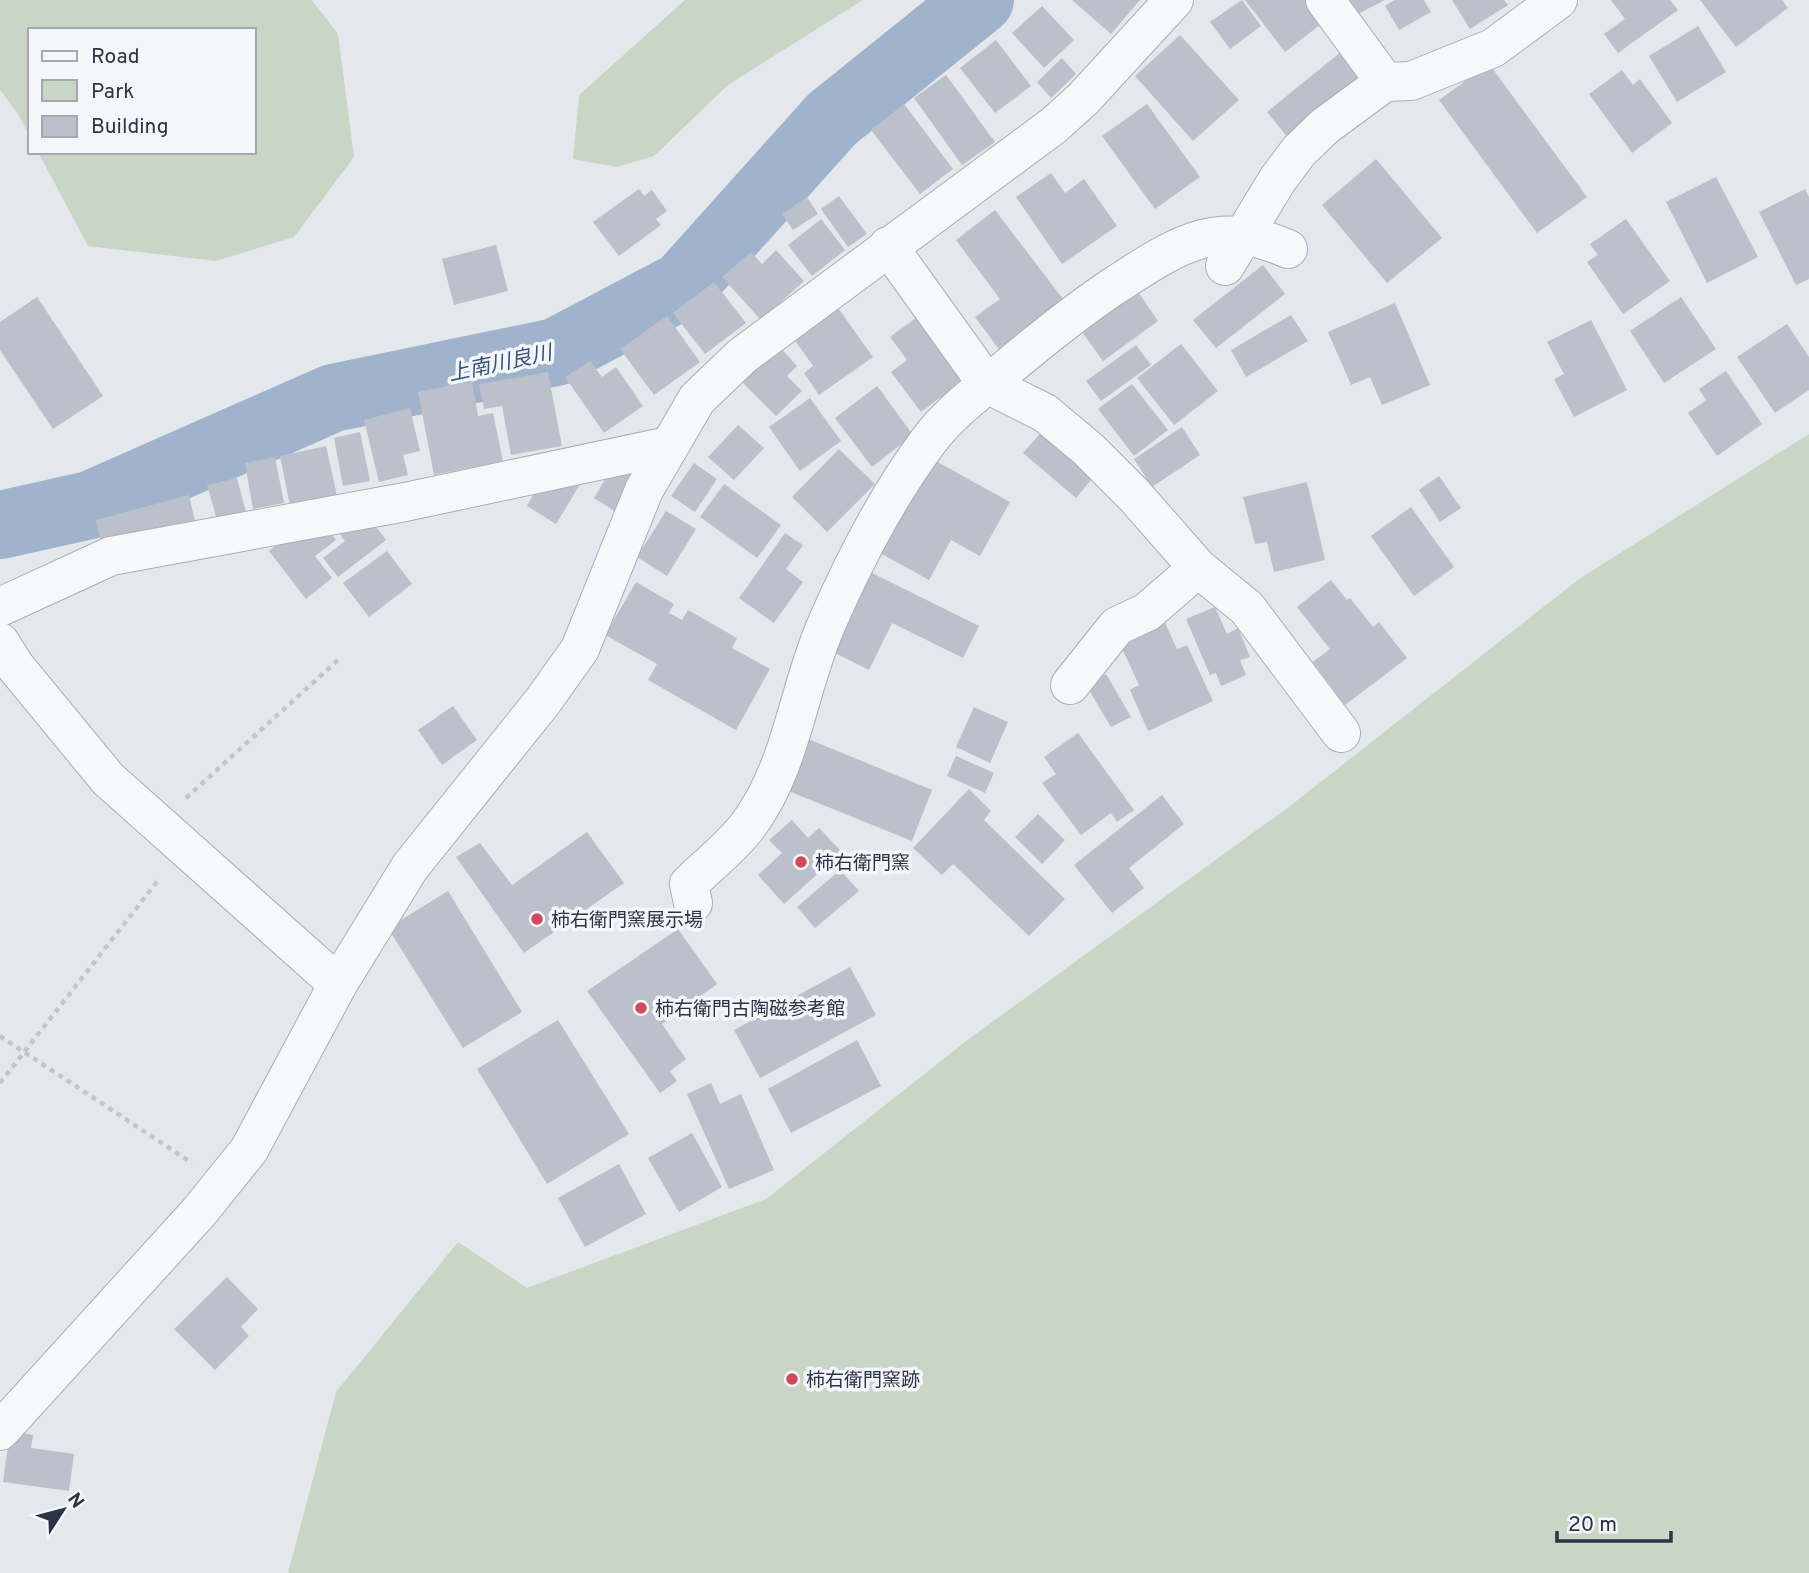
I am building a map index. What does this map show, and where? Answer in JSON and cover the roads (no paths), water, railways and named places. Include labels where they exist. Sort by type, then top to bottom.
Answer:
[{"type":"street","points":[[0,1431],[199,1212],[249,1150],[338,984],[410,867],[543,701],[580,649],[644,490],[697,399],[742,356],[1053,126],[1083,99],[1174,0]]},
{"type":"street","points":[[1325,0],[1385,82]]},
{"type":"street","points":[[1234,251],[1278,179],[1299,151],[1325,126],[1385,82],[1411,81],[1493,48],[1558,0]]},
{"type":"street","points":[[693,903],[689,884],[749,825],[776,778],[809,671],[827,624],[859,557],[900,483],[935,433],[951,415],[1075,312],[1163,255],[1193,241],[1219,235],[1234,251]]},
{"type":"street","points":[[1234,251],[1269,241],[1288,249]]},
{"type":"street","points":[[888,246],[987,384],[1045,413],[1134,495],[1198,568],[1247,608],[1341,733]]},
{"type":"street","points":[[0,607],[111,556],[405,502],[668,446]]},
{"type":"street","points":[[1070,685],[1117,626],[1147,612],[1198,568]]},
{"type":"street","points":[[0,642],[15,666],[108,779],[338,984]]},
{"type":"waterway","name":"上南川良川","points":[[0,525],[90,505],[333,398],[556,352],[683,285],[832,119],[980,0]]},
{"type":"place","name":"柿右衛門窯","points":[[801,862]]},
{"type":"place","name":"柿右衛門窯展示場","points":[[537,919]]},
{"type":"place","name":"柿右衛門古陶磁参考館","points":[[641,1008]]},
{"type":"place","name":"柿右衛門窯跡","points":[[792,1379]]}]
